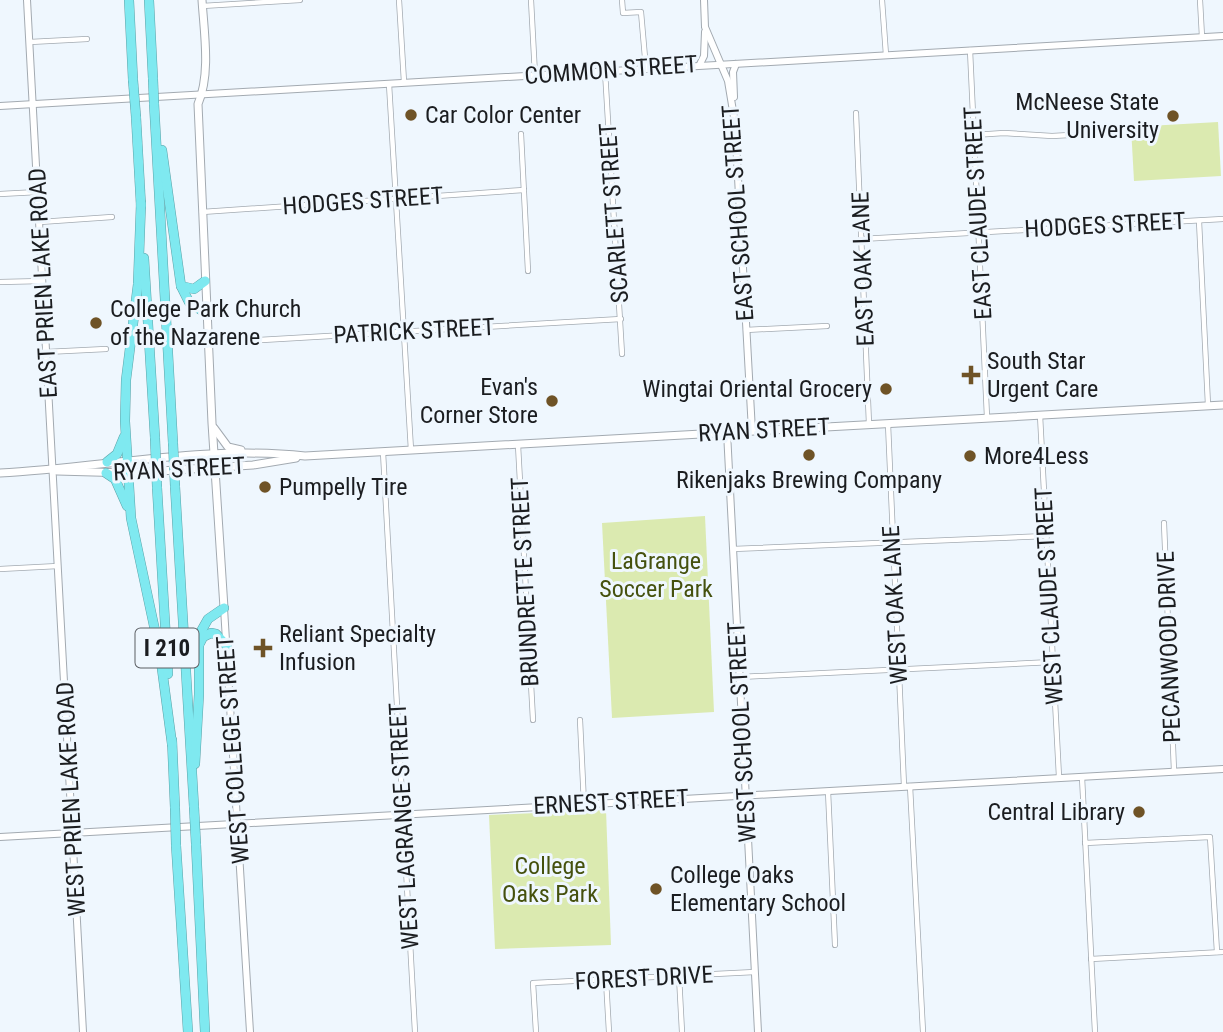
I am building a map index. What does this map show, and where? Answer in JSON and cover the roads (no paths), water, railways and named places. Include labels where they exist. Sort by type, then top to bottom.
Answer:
[{"type":"highway","name":"I 210","points":[[130,0],[188,1032]]},
{"type":"highway","name":"I 210","points":[[149,0],[205,1032]]},
{"type":"highway","points":[[155,118],[177,245],[181,286],[189,302],[207,314]]},
{"type":"highway","points":[[132,525],[125,421],[126,380],[138,284],[141,203]]},
{"type":"highway","points":[[181,286],[194,289],[205,281]]},
{"type":"highway","points":[[107,462],[121,447],[125,421]]},
{"type":"highway","points":[[106,473],[115,479],[120,487],[132,525],[160,654],[172,744]]},
{"type":"highway","points":[[193,794],[202,627],[208,619],[224,608]]},
{"type":"highway","points":[[199,645],[203,636],[211,633],[216,634],[227,646]]},
{"type":"main road","name":"WEST COLLEGE STREET","points":[[202,3],[205,59],[202,94],[198,104],[201,212],[224,608]]},
{"type":"main road","name":"RYAN STREET","points":[[53,470],[67,473],[129,473],[253,465],[305,456],[383,451],[1223,405]]},
{"type":"main road","points":[[212,424],[228,447],[255,453]]},
{"type":"main road","name":"RYAN STREET","points":[[0,473],[53,470],[128,460],[214,455],[255,453],[305,456]]},
{"type":"street","name":"EAST PRIEN LAKE ROAD","points":[[27,0],[58,566]]},
{"type":"street","points":[[202,3],[300,0]]},
{"type":"street","points":[[399,0],[404,82]]},
{"type":"street","points":[[531,0],[535,75]]},
{"type":"street","points":[[622,0],[623,13],[641,12],[646,69]]},
{"type":"street","name":"EAST SCHOOL STREET","points":[[704,0],[705,27],[728,81],[734,123],[752,431]]},
{"type":"street","points":[[882,0],[886,55]]},
{"type":"street","points":[[1200,0],[1202,37]]},
{"type":"street","points":[[700,64],[704,56],[705,27]]},
{"type":"street","name":"COMMON STREET","points":[[0,106],[1223,36]]},
{"type":"street","points":[[30,43],[87,39]]},
{"type":"street","name":"EAST CLAUDE STREET","points":[[970,50],[988,418]]},
{"type":"street","points":[[734,123],[733,72],[736,64]]},
{"type":"street","name":"SCARLETT STREET","points":[[605,71],[622,354]]},
{"type":"street","points":[[389,83],[411,450]]},
{"type":"street","name":"EAST OAK LANE","points":[[856,113],[869,425]]},
{"type":"street","points":[[974,135],[1004,132],[1052,136],[1124,132]]},
{"type":"street","points":[[521,134],[528,271]]},
{"type":"street","name":"HODGES STREET","points":[[201,212],[524,190]]},
{"type":"street","points":[[0,194],[38,192]]},
{"type":"street","points":[[40,222],[113,217]]},
{"type":"street","name":"HODGES STREET","points":[[861,239],[1223,219]]},
{"type":"street","points":[[1199,221],[1208,406]]},
{"type":"street","points":[[0,282],[43,281]]},
{"type":"street","name":"PATRICK STREET","points":[[208,343],[621,319]]},
{"type":"street","points":[[746,330],[827,326]]},
{"type":"street","points":[[46,352],[106,349]]},
{"type":"street","name":"WEST CLAUDE STREET","points":[[1040,415],[1059,777]]},
{"type":"street","name":"WEST OAK LANE","points":[[888,424],[899,669],[923,1032]]},
{"type":"street","name":"WEST SCHOOL STREET","points":[[727,432],[758,1032]]},
{"type":"street","name":"BRUNDRETTE STREET","points":[[518,444],[533,720]]},
{"type":"street","name":"WEST LAGRANGE STREET","points":[[383,451],[415,1032]]},
{"type":"street","name":"PECANWOOD DRIVE","points":[[1164,523],[1174,771]]},
{"type":"street","points":[[733,549],[1046,536]]},
{"type":"street","points":[[0,569],[58,566]]},
{"type":"street","name":"WEST PRIEN LAKE ROAD","points":[[58,566],[83,1032]]},
{"type":"street","name":"WEST COLLEGE STREET","points":[[224,608],[250,1032]]},
{"type":"street","points":[[740,677],[1052,662]]},
{"type":"street","points":[[580,720],[584,804]]},
{"type":"street","name":"ERNEST STREET","points":[[0,836],[1223,769]]},
{"type":"street","points":[[1082,776],[1095,1032]]},
{"type":"street","points":[[828,790],[835,944]]},
{"type":"street","points":[[1085,843],[1210,837],[1220,952],[1091,959]]},
{"type":"street","name":"FOREST DRIVE","points":[[536,1032],[533,983],[755,972]]},
{"type":"street","points":[[679,976],[682,1032]]},
{"type":"street","points":[[606,980],[609,1032]]},
{"type":"place","name":"Car Color Center","points":[[411,115]]},
{"type":"place","name":"McNeese State University","points":[[1173,116]]},
{"type":"place","name":"College Park Church of the Nazarene","points":[[96,323]]},
{"type":"place","name":"South Star Urgent Care","points":[[971,375]]},
{"type":"place","name":"Wingtai Oriental Grocery","points":[[886,389]]},
{"type":"place","name":"Evan's Corner Store","points":[[552,401]]},
{"type":"place","name":"Rikenjaks Brewing Company","points":[[809,455]]},
{"type":"place","name":"More4Less","points":[[970,456]]},
{"type":"place","name":"Pumpelly Tire","points":[[265,487]]},
{"type":"place","name":"Reliant Specialty Infusion","points":[[263,648]]},
{"type":"place","name":"Central Library","points":[[1139,812]]},
{"type":"place","name":"College Oaks Elementary School","points":[[656,889]]},
{"type":"park label","name":"LaGrange Soccer Park","points":[[656,575]]},
{"type":"park label","name":"College Oaks Park","points":[[550,880]]}]
